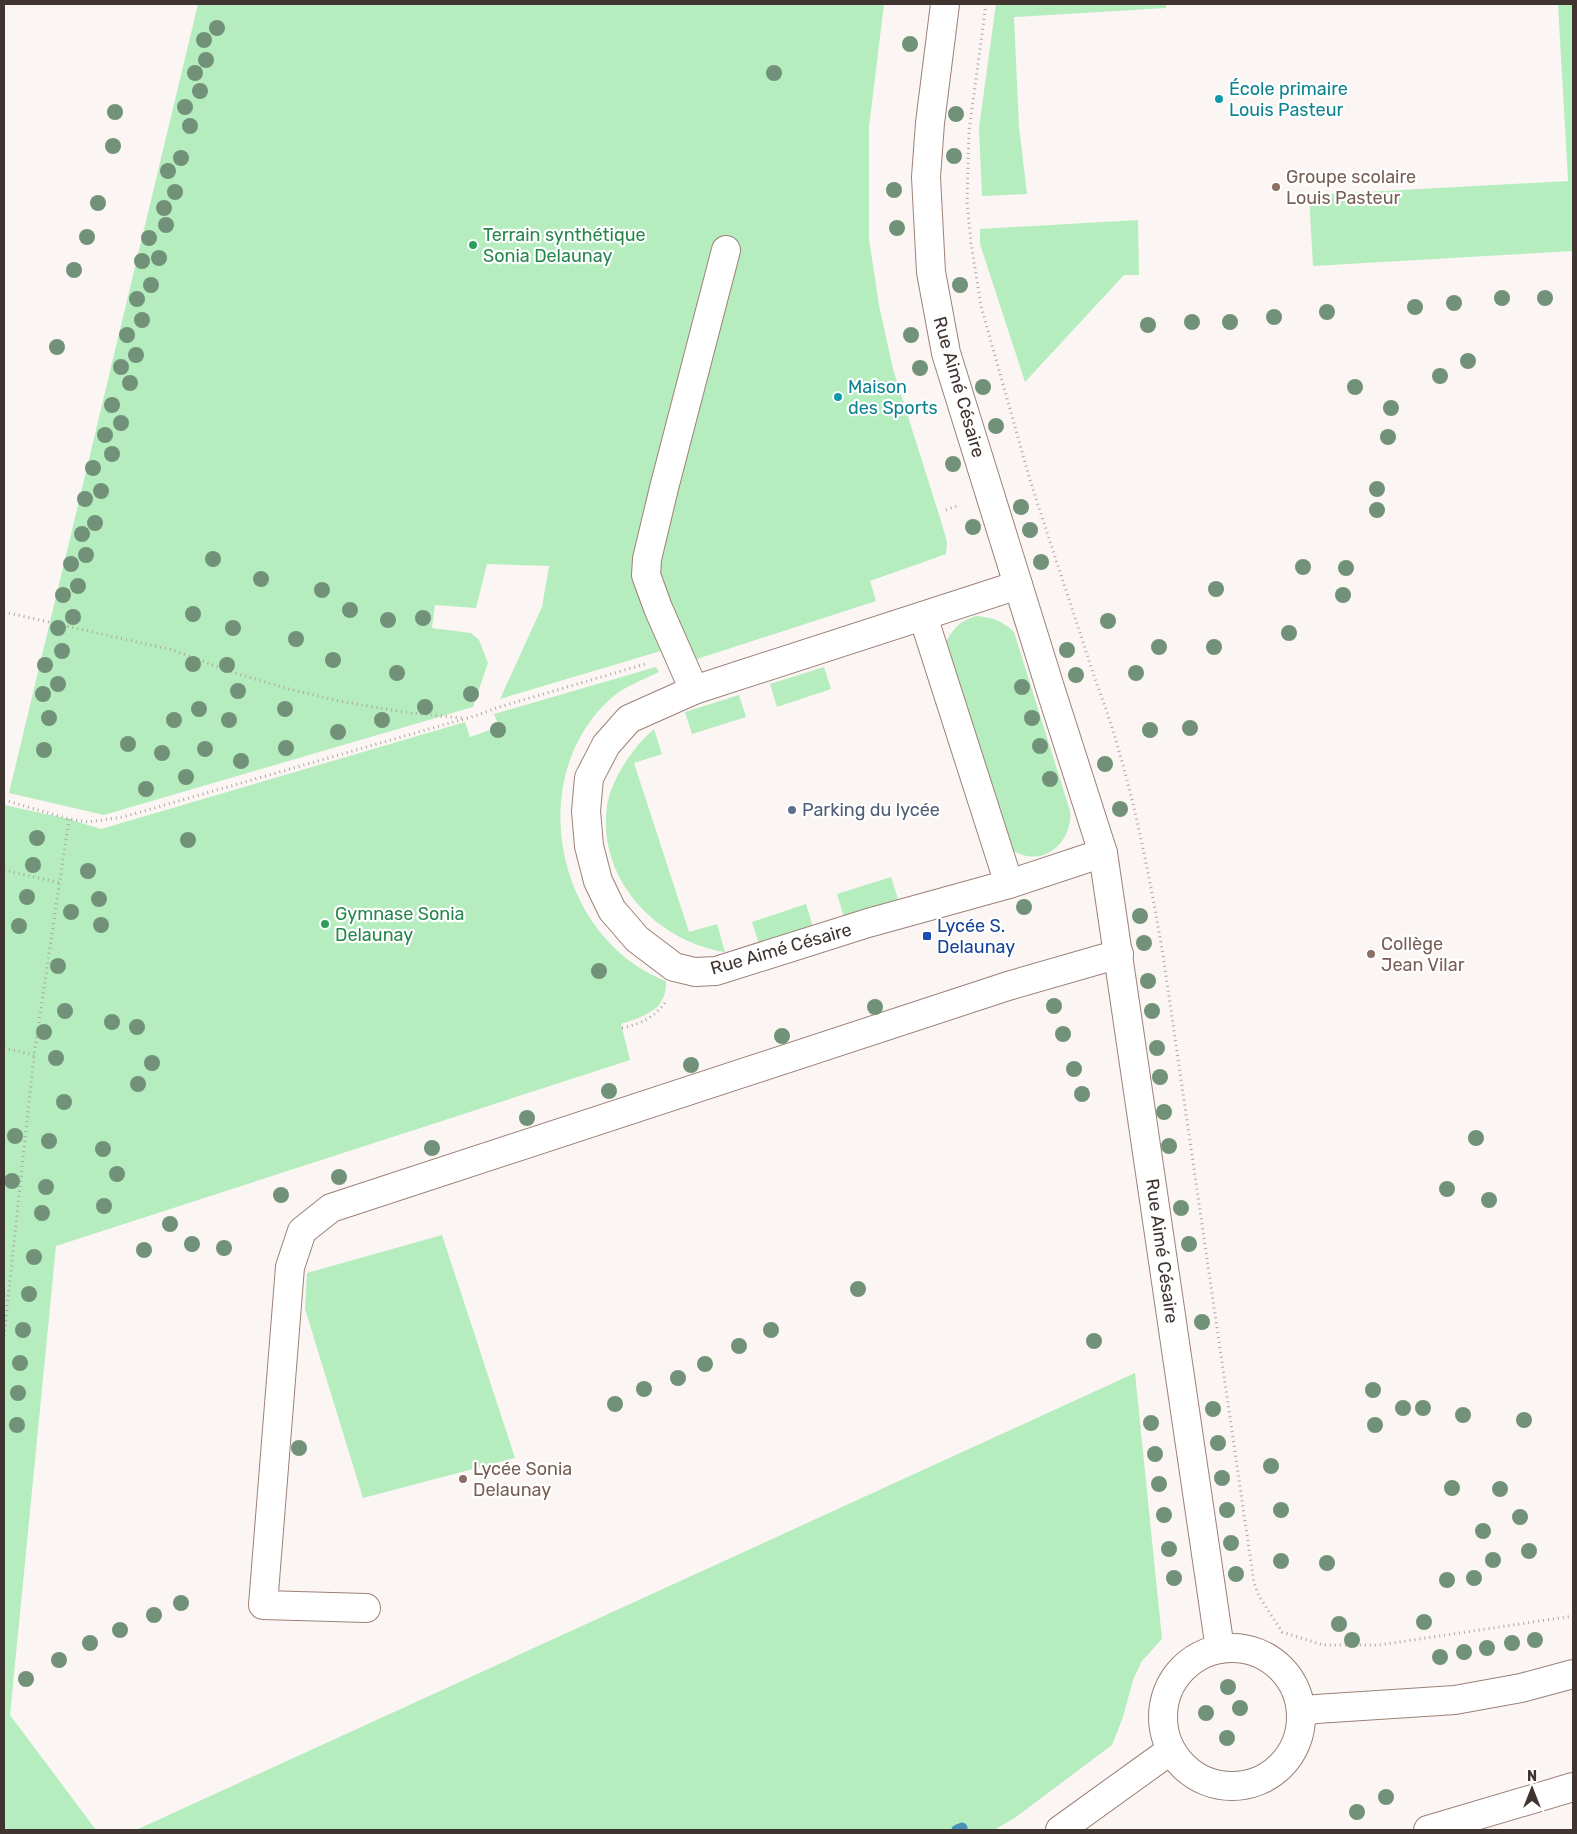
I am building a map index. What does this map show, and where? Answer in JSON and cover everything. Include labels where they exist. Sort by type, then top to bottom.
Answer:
[{"type":"street","name":"Rue Aimé Césaire","points":[[945,4],[930,123],[926,177],[931,272],[946,353],[1103,853],[1220,1649]]},
{"type":"street","points":[[694,690],[646,575],[647,558],[726,250]]},
{"type":"street","name":"Rue Aimé Césaire","points":[[1018,585],[694,690],[629,719],[606,746],[589,778],[586,811],[589,846],[598,881],[612,910],[637,939],[674,967],[696,972],[716,971],[868,923],[1009,884],[1103,853]]},
{"type":"street","points":[[923,616],[1009,884]]},
{"type":"street","points":[[366,1608],[263,1605],[290,1267],[302,1231],[331,1208],[999,989],[1119,954]]},
{"type":"street","points":[[1243,1648],[1265,1656],[1283,1670],[1296,1689],[1301,1712],[1299,1735],[1290,1756],[1273,1773],[1252,1784],[1229,1786],[1206,1781],[1186,1769],[1172,1750],[1164,1730],[1164,1708],[1169,1687],[1182,1670],[1199,1656],[1220,1649],[1243,1648]]},
{"type":"street","points":[[1301,1712],[1316,1709],[1455,1700],[1521,1688],[1573,1674]]},
{"type":"street","points":[[1060,1830],[1172,1750]]},
{"type":"street","points":[[1428,1830],[1573,1787]]},
{"type":"path","points":[[986,4],[968,131],[967,201],[971,243],[981,306],[1030,480],[1095,679],[1107,710],[1147,867],[1165,965],[1254,1583],[1282,1632],[1323,1645],[1379,1645],[1573,1616]]},
{"type":"path","points":[[4,612],[174,650],[231,672],[289,689],[344,702],[410,713],[464,719]]},
{"type":"path","points":[[4,800],[69,819],[88,822],[123,817],[464,719],[678,654]]},
{"type":"path","points":[[4,1336],[34,1055],[69,819]]},
{"type":"path","points":[[4,870],[60,883]]},
{"type":"path","points":[[4,1048],[34,1055]]},
{"type":"green space","points":[[198,4],[884,4],[869,127],[869,239],[879,305],[893,369],[941,521],[947,542],[946,554],[870,581],[876,601],[697,659],[668,606],[664,650],[500,699],[542,607],[549,566],[487,564],[476,608],[435,605],[432,628],[471,633],[479,640],[488,663],[473,707],[104,815],[9,793]]},
{"type":"green space","points":[[996,4],[1166,4],[1166,8],[1014,17],[1019,127],[1027,194],[982,196],[979,128]]},
{"type":"green space","points":[[1558,4],[1573,4],[1573,251],[1313,266],[1309,195],[1568,181]]},
{"type":"green space","points":[[1138,220],[1139,275],[1124,275],[1025,382],[980,244],[980,229]]},
{"type":"green space","points":[[976,616],[996,620],[1014,632],[1070,811],[1070,820],[1065,837],[1053,850],[1045,854],[1027,856],[1008,849],[945,643],[958,626]]},
{"type":"green space","name":"Gymnase Sonia Delaunay","points":[[656,667],[659,672],[614,695],[582,733],[566,772],[561,813],[564,855],[577,895],[599,931],[629,960],[666,981],[663,999],[653,1011],[621,1024],[630,1060],[56,1246],[10,1715],[96,1830],[4,1830],[4,805],[69,819],[101,829],[465,722],[470,737],[499,727],[494,714]]},
{"type":"green space","points":[[824,667],[831,689],[777,707],[770,684]]},
{"type":"green space","points":[[739,695],[746,717],[692,734],[685,712]]},
{"type":"green space","points":[[654,729],[662,754],[634,763],[689,932],[717,924],[725,952],[700,946],[676,935],[655,920],[636,902],[622,881],[612,858],[606,833],[609,796],[624,764],[639,744]]},
{"type":"green space","points":[[891,877],[898,899],[844,917],[837,894]]},
{"type":"green space","points":[[806,904],[813,927],[759,944],[752,922]]},
{"type":"green space","points":[[442,1235],[515,1458],[363,1498],[305,1309],[307,1273]]},
{"type":"green space","points":[[1135,1373],[1162,1639],[1142,1661],[1133,1680],[1123,1717],[1112,1745],[1016,1817],[994,1830],[136,1830]]},
{"type":"waterway","points":[[957,1830],[962,1828]]},
{"type":"place","name":"École primaire Louis Pasteur","points":[[1219,99]]},
{"type":"place","name":"Groupe scolaire Louis Pasteur","points":[[1276,187]]},
{"type":"place","name":"Terrain synthétique Sonia Delaunay","points":[[473,245]]},
{"type":"place","name":"Maison des Sports","points":[[838,397]]},
{"type":"place","name":"Parking du lycée","points":[[792,810]]},
{"type":"place","name":"Gymnase Sonia Delaunay","points":[[325,924]]},
{"type":"place","name":"Lycée S. Delaunay","points":[[927,936]]},
{"type":"place","name":"Collège Jean Vilar","points":[[1371,954]]},
{"type":"place","name":"Lycée Sonia Delaunay","points":[[463,1479]]}]
